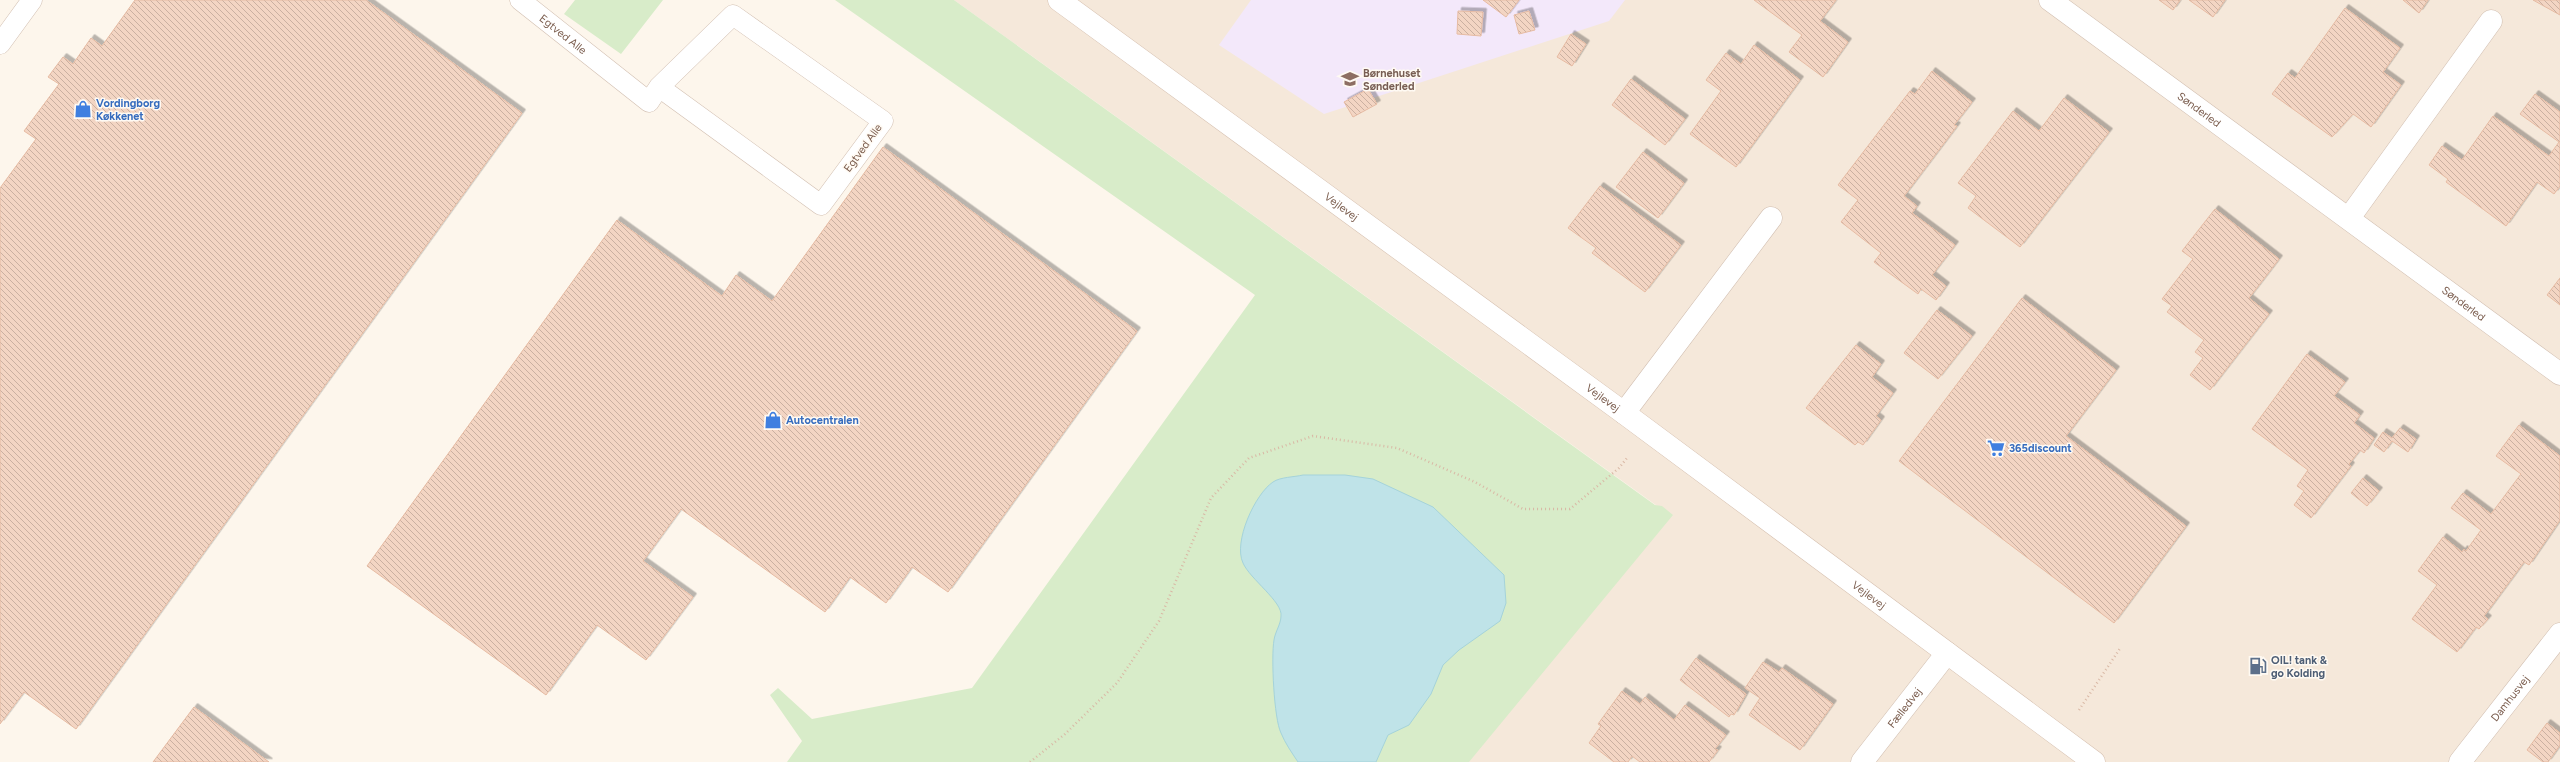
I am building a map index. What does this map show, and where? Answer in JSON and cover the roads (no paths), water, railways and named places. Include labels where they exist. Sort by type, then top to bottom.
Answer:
[{"type":"street","name":"Vejlevej","points":[[1059,0],[1650,432],[2094,762]]},
{"type":"street","name":"Sønderled","points":[[2050,0],[2560,374]]},
{"type":"street","points":[[2349,218],[2491,21]]},
{"type":"street","name":"Vejlevej","points":[[1624,413],[1771,218]]},
{"type":"street","name":"Damhusvej","points":[[2460,762],[2560,634]]},
{"type":"street","name":"Fælledvej","points":[[1862,762],[1947,654]]},
{"type":"lane","points":[[0,44],[32,0]]},
{"type":"lane","name":"Egtved Alle","points":[[520,0],[649,102],[659,87],[733,15],[883,121],[821,206],[659,87]]},
{"type":"water","points":[[1303,475],[1345,475],[1373,479],[1433,507],[1504,575],[1506,603],[1500,621],[1459,650],[1443,665],[1431,694],[1409,725],[1388,735],[1376,762],[1298,762],[1284,740],[1279,726],[1275,702],[1273,648],[1281,619],[1280,610],[1272,597],[1252,576],[1243,563],[1241,543],[1243,531],[1253,507],[1266,488],[1273,482],[1280,479]]},
{"type":"place","name":"Børnehuset Sønderled","points":[[1350,79]]},
{"type":"place","name":"Vordingborg Køkkenet","points":[[83,109]]},
{"type":"place","name":"Autocentralen","points":[[773,420]]},
{"type":"place","name":"365discount","points":[[1996,448]]},
{"type":"place","name":"OIL! tank & go Kolding","points":[[2258,666]]}]
